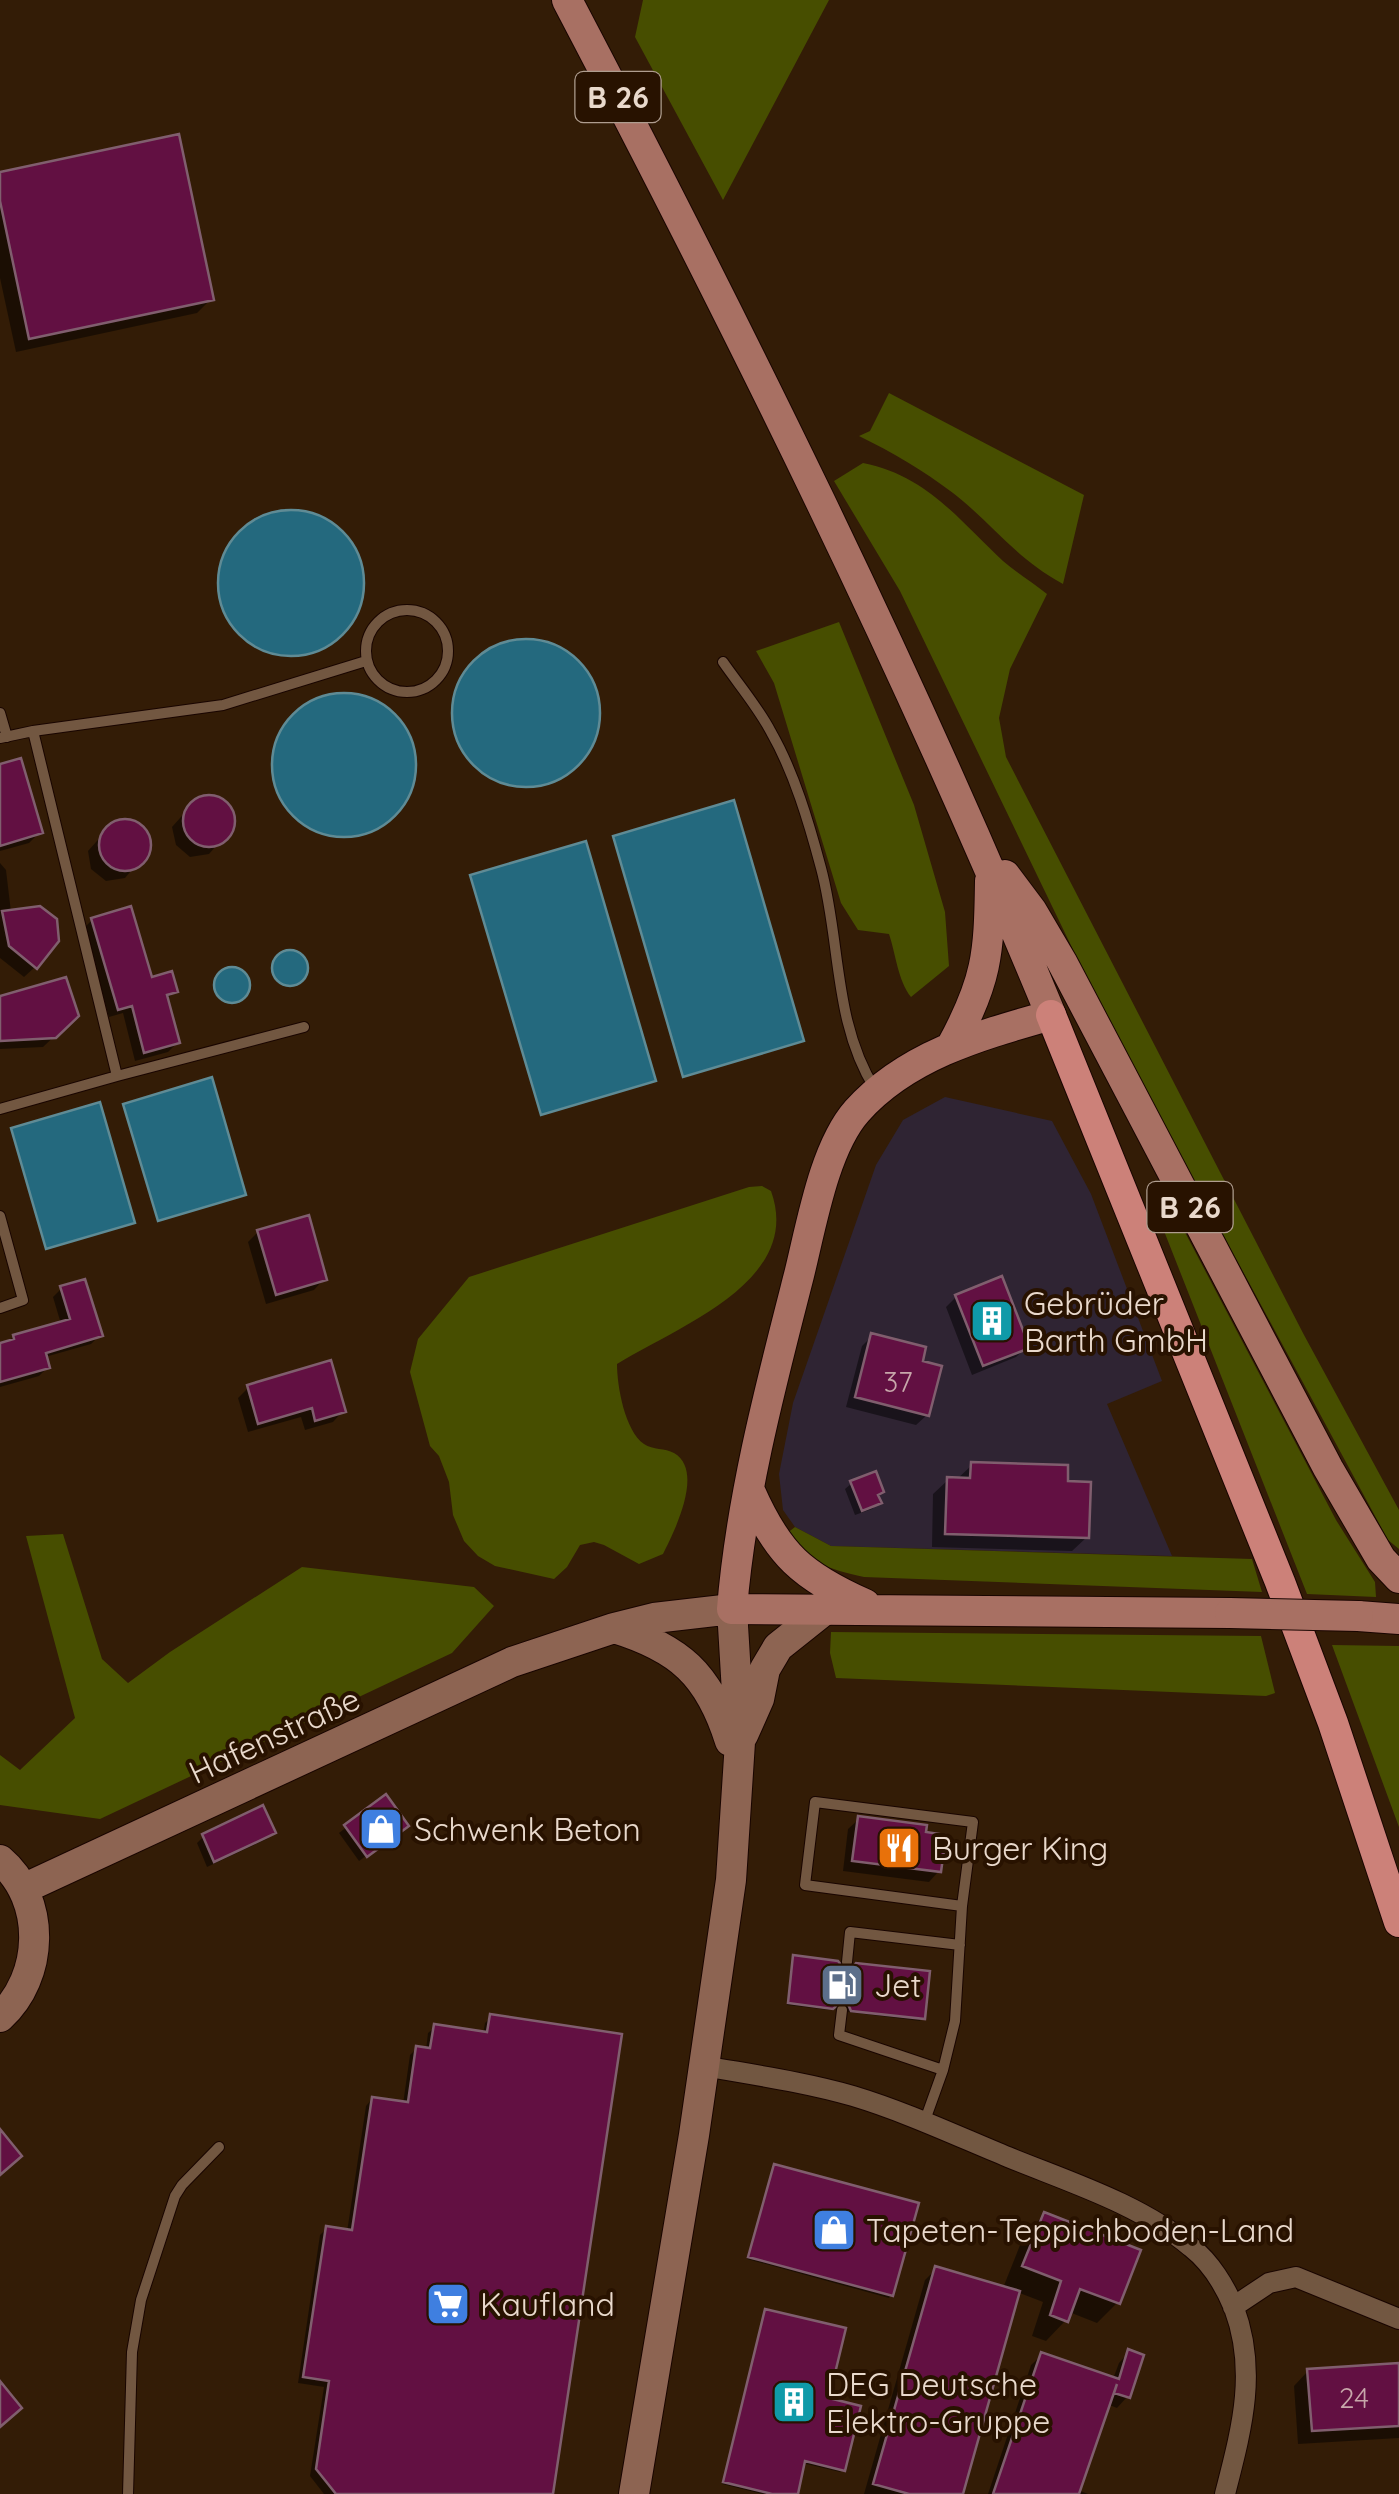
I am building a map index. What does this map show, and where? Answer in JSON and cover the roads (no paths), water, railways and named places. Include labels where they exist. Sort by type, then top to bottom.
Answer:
[{"type":"highway","points":[[1051,1015],[1280,1582],[1399,1922]]},
{"type":"main road","name":"B 26","points":[[567,0],[736,326],[978,838],[1051,1015]]},
{"type":"main road","name":"B 26","points":[[978,838],[1032,911],[1062,962],[1328,1468],[1381,1559],[1399,1578]]},
{"type":"main road","points":[[951,1047],[982,982],[989,946],[990,868]]},
{"type":"main road","points":[[1051,1015],[951,1047],[906,1070],[876,1091],[853,1115],[842,1134],[819,1199],[769,1394],[732,1610],[874,1608],[1399,1618]]},
{"type":"main road","points":[[750,1492],[765,1526],[790,1560],[811,1577],[874,1608]]},
{"type":"street","points":[[739,1756],[759,1700],[765,1669],[778,1647],[826,1608]]},
{"type":"street","name":"Hafenstraße","points":[[23,1889],[512,1662],[654,1618],[732,1610]]},
{"type":"street","points":[[634,2494],[731,1880],[739,1756],[732,1610]]},
{"type":"street","points":[[614,1628],[677,1654],[705,1683],[739,1756]]},
{"type":"street","points":[[0,1860],[23,1889],[34,1918],[35,1950],[27,1980],[0,2017]]},
{"type":"street","points":[[704,2066],[853,2096],[1088,2190],[1158,2224],[1192,2246],[1210,2265],[1234,2307],[1247,2359],[1247,2397],[1226,2494]]},
{"type":"street","points":[[1234,2307],[1269,2283],[1296,2277],[1399,2319]]},
{"type":"lane","points":[[396,610],[422,612],[434,619],[447,641],[448,654],[439,678],[417,692],[404,692],[380,683],[366,661],[365,648],[375,624],[396,610]]},
{"type":"lane","points":[[0,713],[3,738],[33,730],[223,704],[366,661]]},
{"type":"lane","points":[[724,662],[771,731],[792,780],[822,870],[856,1059],[876,1091]]},
{"type":"lane","points":[[33,730],[118,1076]]},
{"type":"lane","points":[[0,1109],[304,1027]]},
{"type":"lane","points":[[0,1216],[24,1300],[0,1308]]},
{"type":"lane","points":[[924,2123],[944,2070],[956,2021],[962,1906],[973,1822],[816,1802],[804,1885],[962,1906]]},
{"type":"lane","points":[[847,1962],[850,1932],[960,1945]]},
{"type":"lane","points":[[842,2010],[838,2035],[944,2070]]},
{"type":"lane","points":[[128,2494],[132,2352],[141,2300],[175,2196],[219,2147]]},
{"type":"water","points":[[291,510],[319,516],[343,531],[358,555],[364,583],[358,611],[343,635],[319,650],[291,656],[263,650],[239,635],[224,611],[218,583],[224,555],[239,531],[263,516]]},
{"type":"water","points":[[526,639],[554,645],[578,661],[594,685],[600,713],[594,741],[578,765],[554,781],[526,787],[498,781],[474,765],[458,741],[452,713],[458,685],[474,661],[498,645]]},
{"type":"water","points":[[344,693],[372,698],[395,714],[411,737],[416,765],[411,793],[395,816],[372,832],[344,837],[316,832],[293,816],[277,793],[272,765],[277,737],[293,714],[316,698]]},
{"type":"water","points":[[734,800],[804,1041],[683,1077],[613,836]]},
{"type":"water","points":[[586,841],[656,1081],[541,1115],[470,875]]},
{"type":"water","points":[[290,950],[303,955],[308,968],[303,981],[290,986],[277,981],[272,968],[277,955]]},
{"type":"water","points":[[232,967],[245,972],[250,985],[245,998],[232,1003],[219,998],[214,985],[219,972]]},
{"type":"water","points":[[212,1077],[246,1195],[158,1221],[123,1104]]},
{"type":"water","points":[[100,1102],[135,1223],[46,1249],[11,1128]]},
{"type":"place","name":"Gebrüder Barth GmbH","points":[[992,1321]]},
{"type":"place","name":"Schwenk Beton","points":[[381,1829]]},
{"type":"place","name":"Burger King","points":[[899,1848]]},
{"type":"place","name":"Jet","points":[[842,1985]]},
{"type":"place","name":"Tapeten-Teppichboden-Land","points":[[834,2230]]},
{"type":"place","name":"Kaufland","points":[[448,2304]]},
{"type":"place","name":"DEG Deutsche Elektro-Gruppe","points":[[794,2402]]}]
